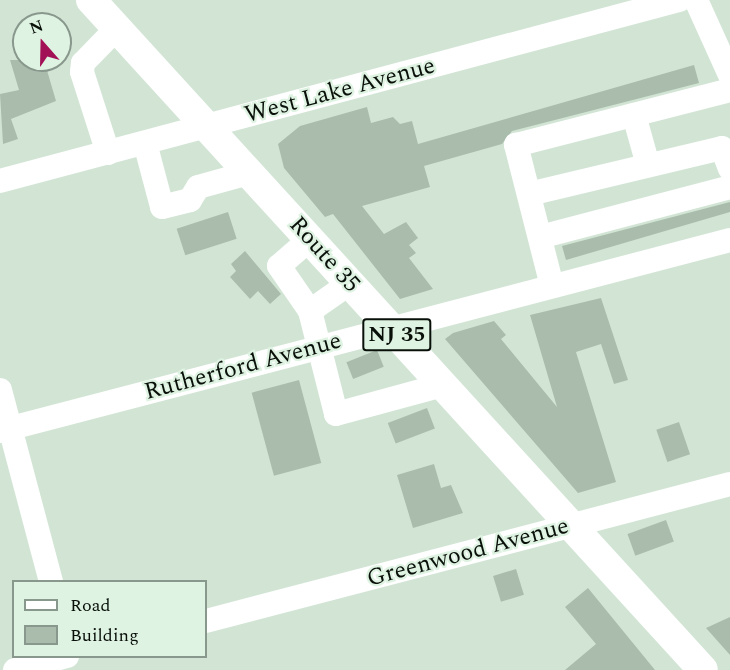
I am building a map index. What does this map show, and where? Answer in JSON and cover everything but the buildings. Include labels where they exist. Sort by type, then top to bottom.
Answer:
[{"type":"main road","name":"Route 35","points":[[92,0],[703,670]]},
{"type":"street","name":"West Lake Avenue","points":[[0,181],[679,0]]},
{"type":"street","points":[[696,0],[730,75]]},
{"type":"street","points":[[108,153],[82,72],[83,63],[117,28]]},
{"type":"street","points":[[552,286],[516,145],[730,90]]},
{"type":"street","points":[[634,115],[648,165]]},
{"type":"street","points":[[145,143],[162,207],[190,200],[198,187],[249,173]]},
{"type":"street","points":[[529,194],[722,148],[730,169]]},
{"type":"street","points":[[540,237],[730,187]]},
{"type":"street","points":[[310,239],[279,266],[310,311],[336,414],[443,385]]},
{"type":"street","name":"Rutherford Avenue","points":[[5,429],[730,240]]},
{"type":"street","points":[[310,311],[350,283]]},
{"type":"street","points":[[0,390],[5,429],[50,580]]},
{"type":"street","name":"Greenwood Avenue","points":[[207,621],[730,484]]},
{"type":"street","points":[[15,670],[65,658]]}]
